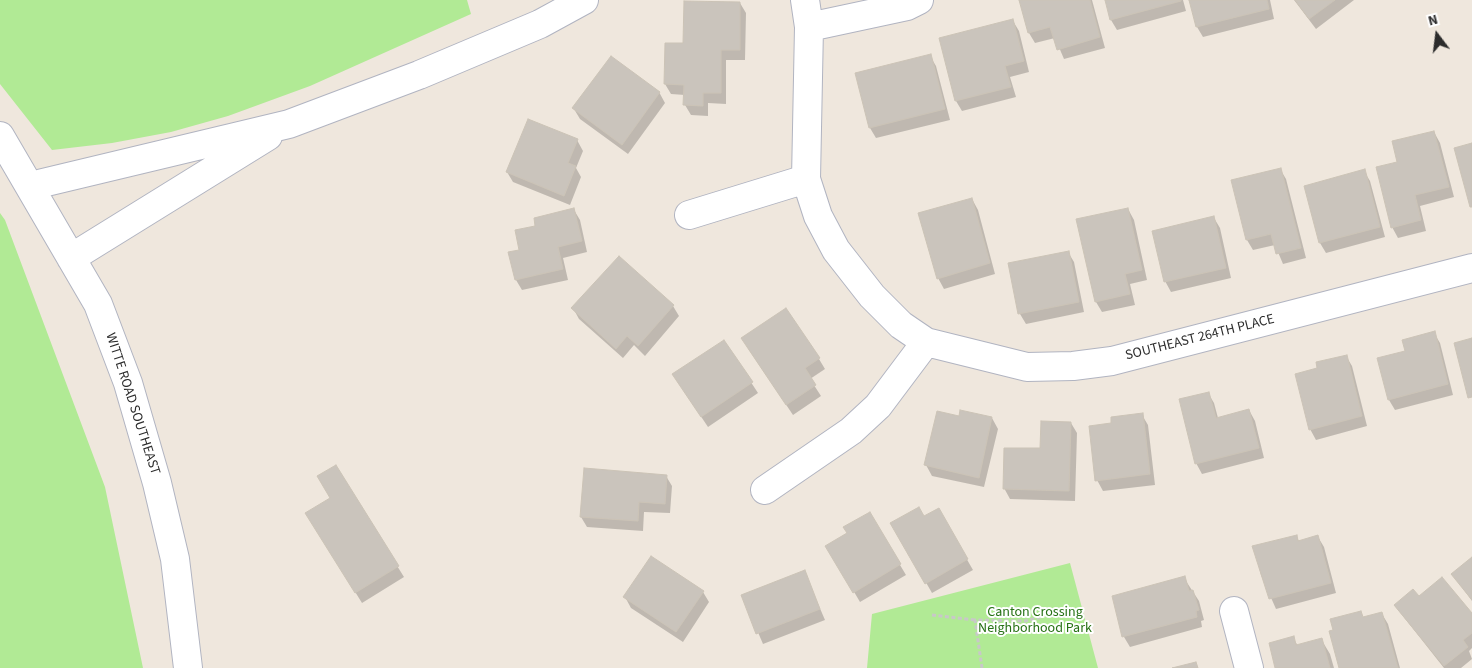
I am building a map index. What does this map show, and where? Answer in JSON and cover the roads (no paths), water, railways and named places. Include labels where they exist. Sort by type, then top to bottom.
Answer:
[{"type":"street","points":[[30,186],[288,124],[419,75],[540,24],[584,0]]},
{"type":"street","points":[[765,490],[851,431],[878,406],[926,342],[901,325],[872,296],[836,250],[818,216],[806,179],[809,26],[805,0]]},
{"type":"street","points":[[809,26],[907,6],[919,0]]},
{"type":"street","points":[[72,258],[288,124]]},
{"type":"street","name":"WITTE ROAD SOUTHEAST","points":[[0,136],[98,304],[128,383],[158,483],[175,558],[188,668]]},
{"type":"street","points":[[690,215],[806,179]]},
{"type":"street","name":"SOUTHEAST 264TH PLACE","points":[[926,342],[1027,367],[1073,366],[1102,362],[1472,268]]},
{"type":"street","points":[[1234,611],[1249,668]]},
{"type":"park label","name":"Canton Crossing Neighborhood Park","points":[[1035,622]]}]
